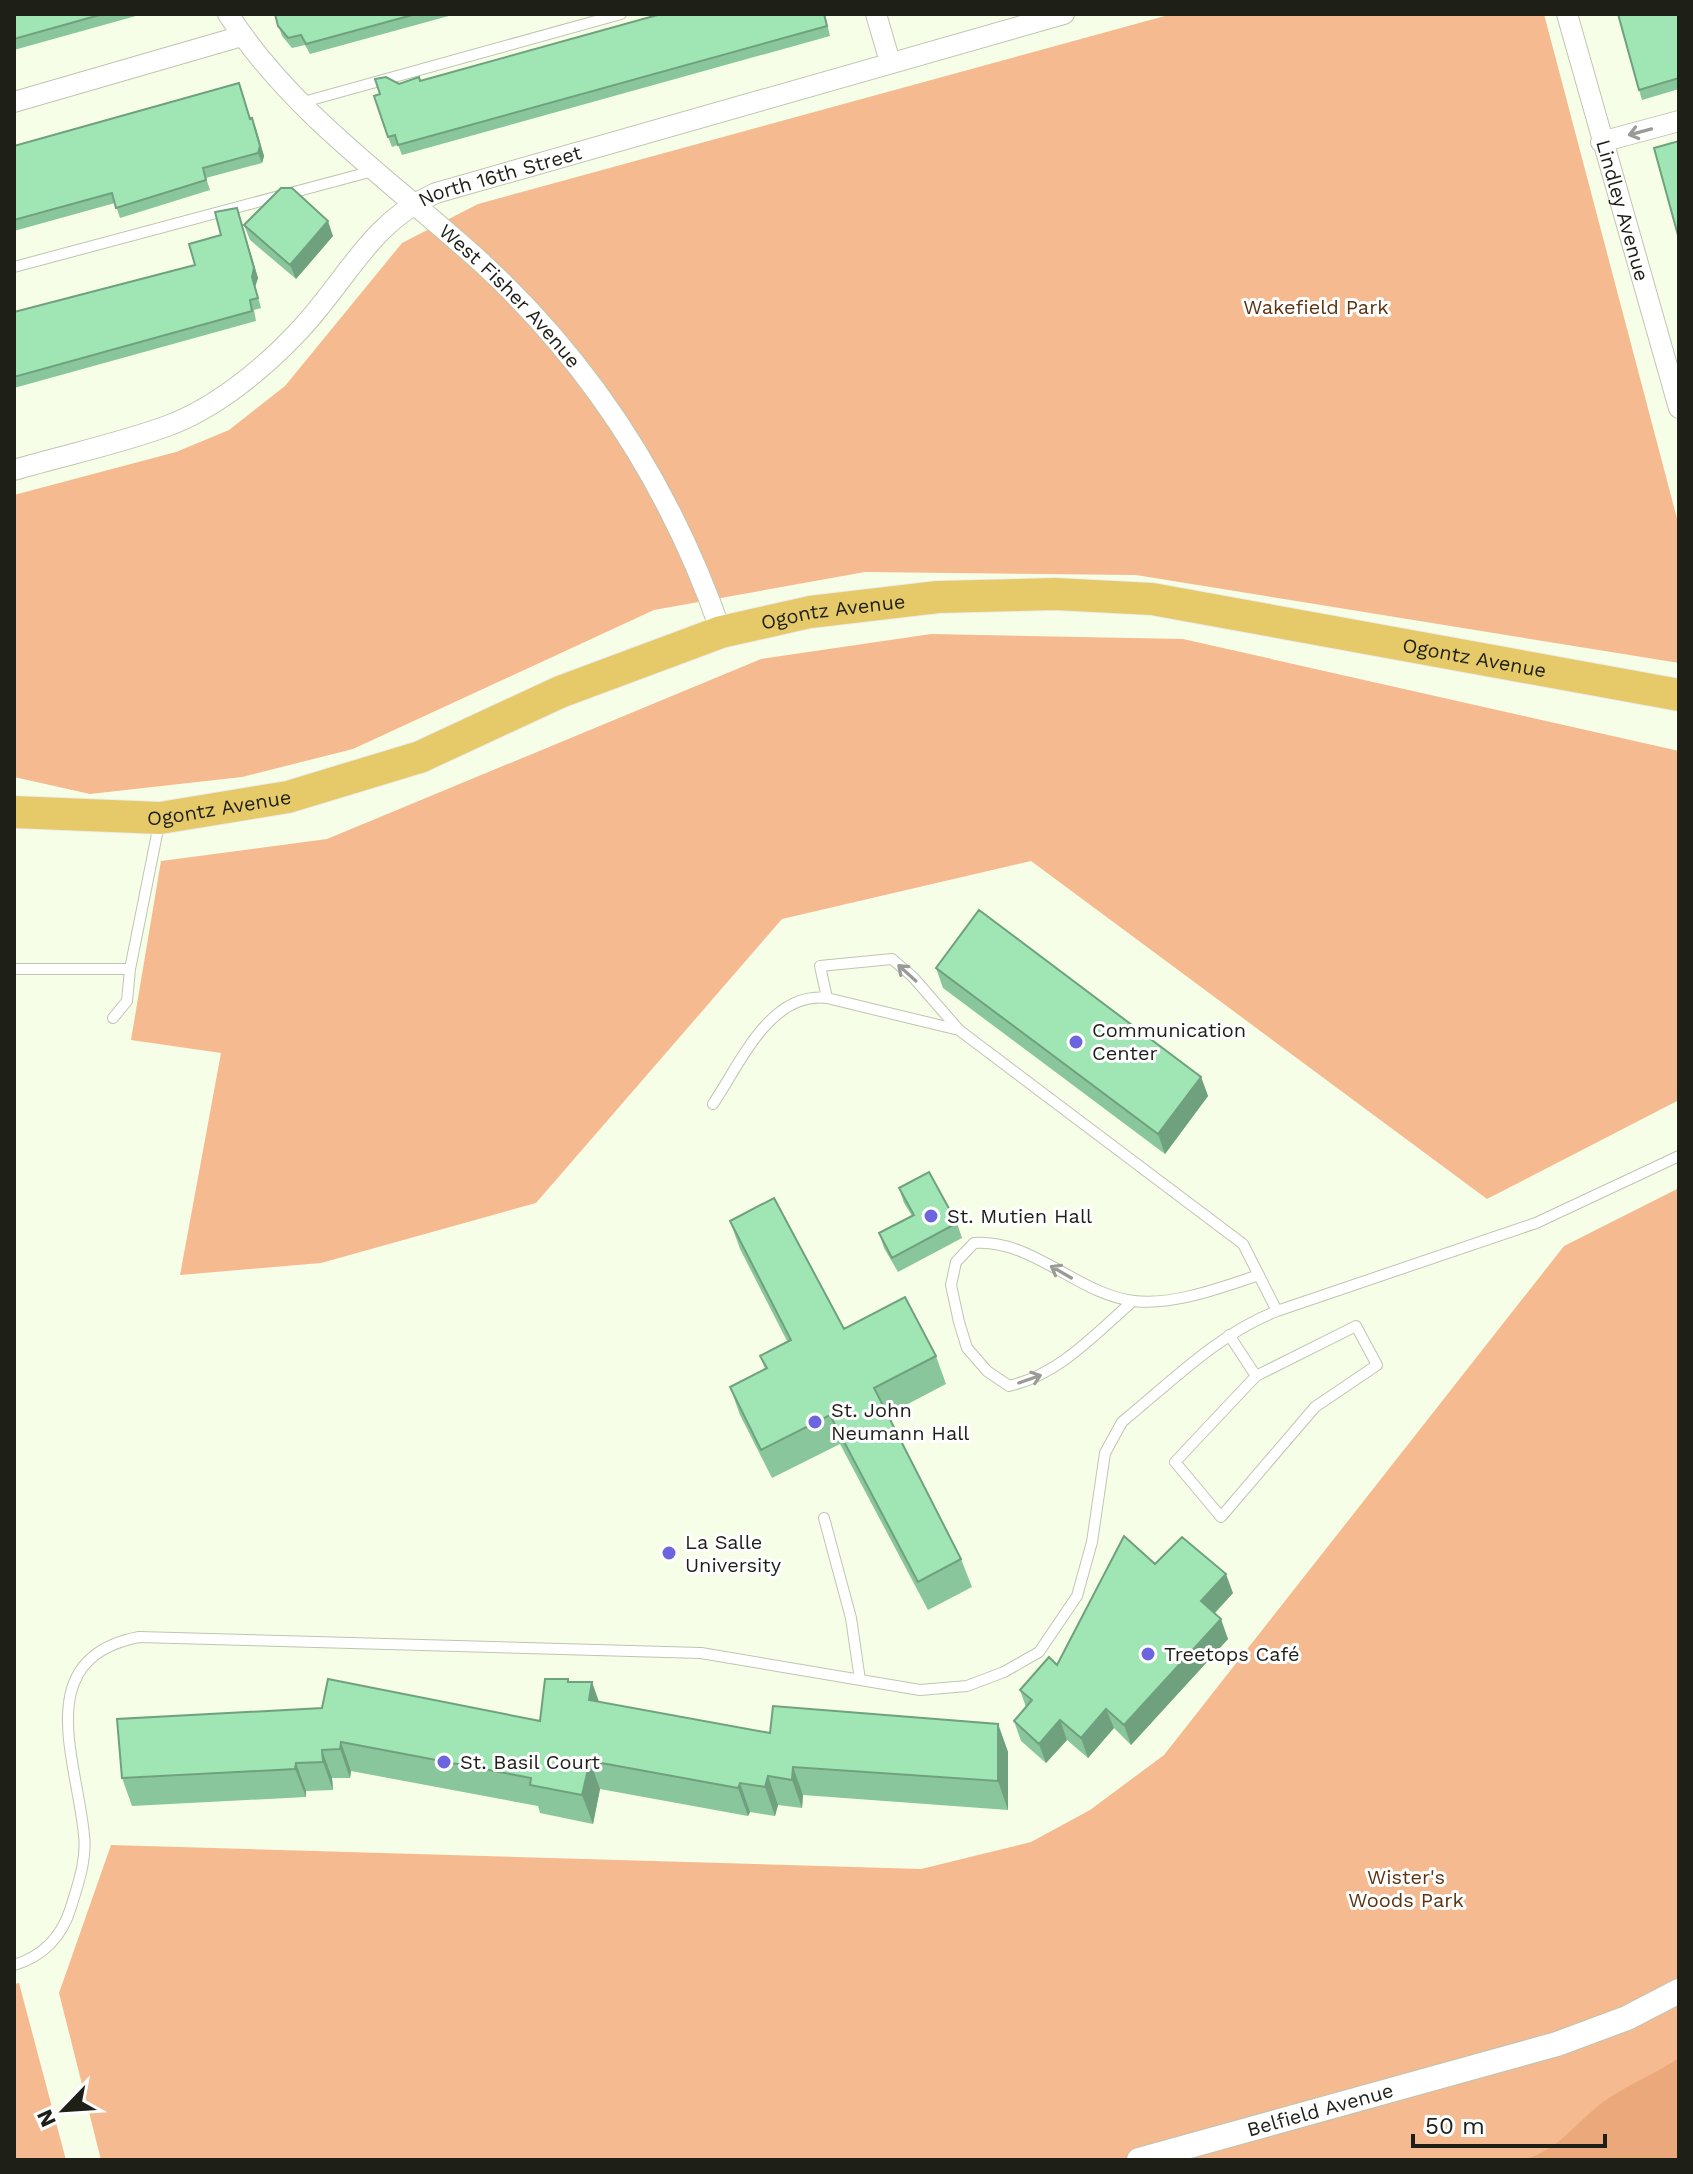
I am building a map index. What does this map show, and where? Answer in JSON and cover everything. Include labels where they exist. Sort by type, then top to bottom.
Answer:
[{"type":"main road","name":"Ogontz Avenue","points":[[14,812],[160,818],[288,797],[420,757],[560,692],[721,632],[810,612],[938,597],[1055,594],[1152,599],[1679,695]]},
{"type":"street","name":"West Fisher Avenue","points":[[228,14],[242,36],[300,103],[519,299],[612,411],[671,509],[704,582],[721,632]]},
{"type":"street","points":[[876,14],[890,62]]},
{"type":"street","name":"North 16th Street","points":[[14,470],[169,426],[202,409],[262,365],[297,333],[383,226],[413,203],[460,185],[1064,14]]},
{"type":"street","name":"Lindley Avenue","points":[[1567,14],[1601,142],[1676,386],[1679,408]]},
{"type":"street","points":[[14,102],[242,36]]},
{"type":"street","points":[[1601,142],[1679,121]]},
{"type":"street","name":"Belfield Avenue","points":[[1139,2160],[1557,2044],[1627,2018],[1679,1991]]},
{"type":"lane","points":[[300,103],[621,14]]},
{"type":"lane","points":[[14,267],[375,170]]},
{"type":"lane","points":[[113,1018],[127,1001],[130,969],[160,818]]},
{"type":"lane","points":[[827,998],[820,966],[892,959],[913,977],[959,1030],[1243,1244],[1277,1311]]},
{"type":"lane","points":[[14,969],[130,969]]},
{"type":"lane","points":[[713,1104],[761,1032],[786,1005],[813,996],[959,1030]]},
{"type":"lane","points":[[14,1965],[32,1960],[46,1949],[67,1920],[83,1864],[85,1838],[67,1721],[68,1691],[89,1660],[118,1641],[139,1637],[701,1653],[920,1690],[947,1689],[1004,1672],[1039,1652],[1077,1596],[1092,1542],[1105,1453],[1122,1422],[1229,1335],[1251,1321],[1277,1311],[1536,1223],[1679,1156]]},
{"type":"lane","points":[[1133,1301],[1055,1368],[1034,1380],[1009,1386],[987,1371],[967,1348],[951,1285],[956,1262],[974,1243],[994,1242],[1039,1258],[1068,1277],[1133,1301],[1196,1295],[1259,1275]]},
{"type":"lane","points":[[1356,1326],[1377,1365],[1315,1407],[1221,1517],[1175,1462],[1256,1376],[1356,1326]]},
{"type":"lane","points":[[1229,1335],[1256,1376]]},
{"type":"lane","points":[[824,1518],[851,1618],[860,1680]]},
{"type":"green space","name":"Wakefield Park","points":[[1172,14],[1544,14],[1679,526],[1679,663],[1136,575],[865,572],[654,610],[353,749],[242,777],[90,794],[14,777],[14,495],[176,452],[229,430],[285,386],[402,243],[478,204]]},
{"type":"green space","points":[[931,634],[1183,639],[1679,751],[1679,1100],[1487,1199],[1031,861],[782,919],[536,1203],[321,1263],[180,1275],[221,1053],[131,1040],[161,861],[327,839],[761,659]]},
{"type":"green space","name":"Wister's Woods Park","points":[[1679,1188],[1679,2160],[101,2160],[59,1993],[111,1845],[921,1869],[1031,1842],[1090,1810],[1164,1755],[1564,1246]]},
{"type":"green space","points":[[19,1983],[66,2160],[14,2160],[14,1984]]},
{"type":"shaded area","points":[[1679,2058],[1679,2160],[1524,2160],[1558,2142],[1612,2096]]},
{"type":"building","points":[[14,14],[103,14],[14,39]]},
{"type":"building","points":[[275,14],[416,14],[306,44],[301,35],[288,38],[278,26]]},
{"type":"building","points":[[661,14],[824,14],[827,26],[398,145],[395,135],[388,137],[374,96],[380,94],[375,79],[386,77],[399,84],[419,77],[420,81]]},
{"type":"building","points":[[1618,14],[1679,14],[1679,78],[1639,90]]},
{"type":"building","points":[[239,83],[260,146],[258,153],[203,168],[206,180],[116,208],[112,193],[14,220],[14,146]]},
{"type":"building","points":[[1679,141],[1679,239],[1654,148]]},
{"type":"building","points":[[281,188],[292,188],[328,221],[290,265],[244,225]]},
{"type":"building","points":[[237,208],[254,268],[252,277],[258,298],[250,300],[252,311],[14,377],[14,312],[195,265],[189,244],[221,235],[215,212]]},
{"type":"building","name":"Communication Center","points":[[979,910],[1201,1077],[1158,1134],[936,968]]},
{"type":"building","name":"St. Mutien Hall","points":[[929,1172],[957,1223],[892,1258],[879,1233],[914,1215],[899,1188]]},
{"type":"building","name":"St. John Neumann Hall","points":[[774,1198],[844,1329],[905,1297],[936,1356],[874,1388],[961,1559],[918,1582],[830,1415],[761,1450],[730,1387],[767,1368],[760,1356],[791,1340],[730,1221]]},
{"type":"building","name":"Treetops Café","points":[[1124,1536],[1155,1564],[1182,1537],[1226,1574],[1201,1601],[1221,1619],[1124,1725],[1106,1709],[1081,1738],[1060,1720],[1039,1744],[1014,1721],[1032,1700],[1020,1690],[1049,1657],[1057,1665]]},
{"type":"building","points":[[328,1679],[540,1721],[545,1679],[568,1679],[568,1682],[592,1682],[589,1700],[770,1733],[773,1706],[998,1724],[998,1781],[793,1767],[792,1780],[768,1776],[765,1787],[740,1783],[738,1788],[590,1761],[582,1795],[530,1785],[531,1778],[341,1742],[340,1749],[322,1750],[323,1762],[296,1763],[295,1769],[122,1778],[117,1719],[322,1708]]},
{"type":"place","name":"Communication Center","points":[[1076,1042]]},
{"type":"place","name":"St. Mutien Hall","points":[[931,1216]]},
{"type":"place","name":"St. John Neumann Hall","points":[[815,1422]]},
{"type":"place","name":"La Salle University","points":[[669,1553]]},
{"type":"place","name":"Treetops Café","points":[[1148,1654]]},
{"type":"place","name":"St. Basil Court","points":[[444,1762]]}]
